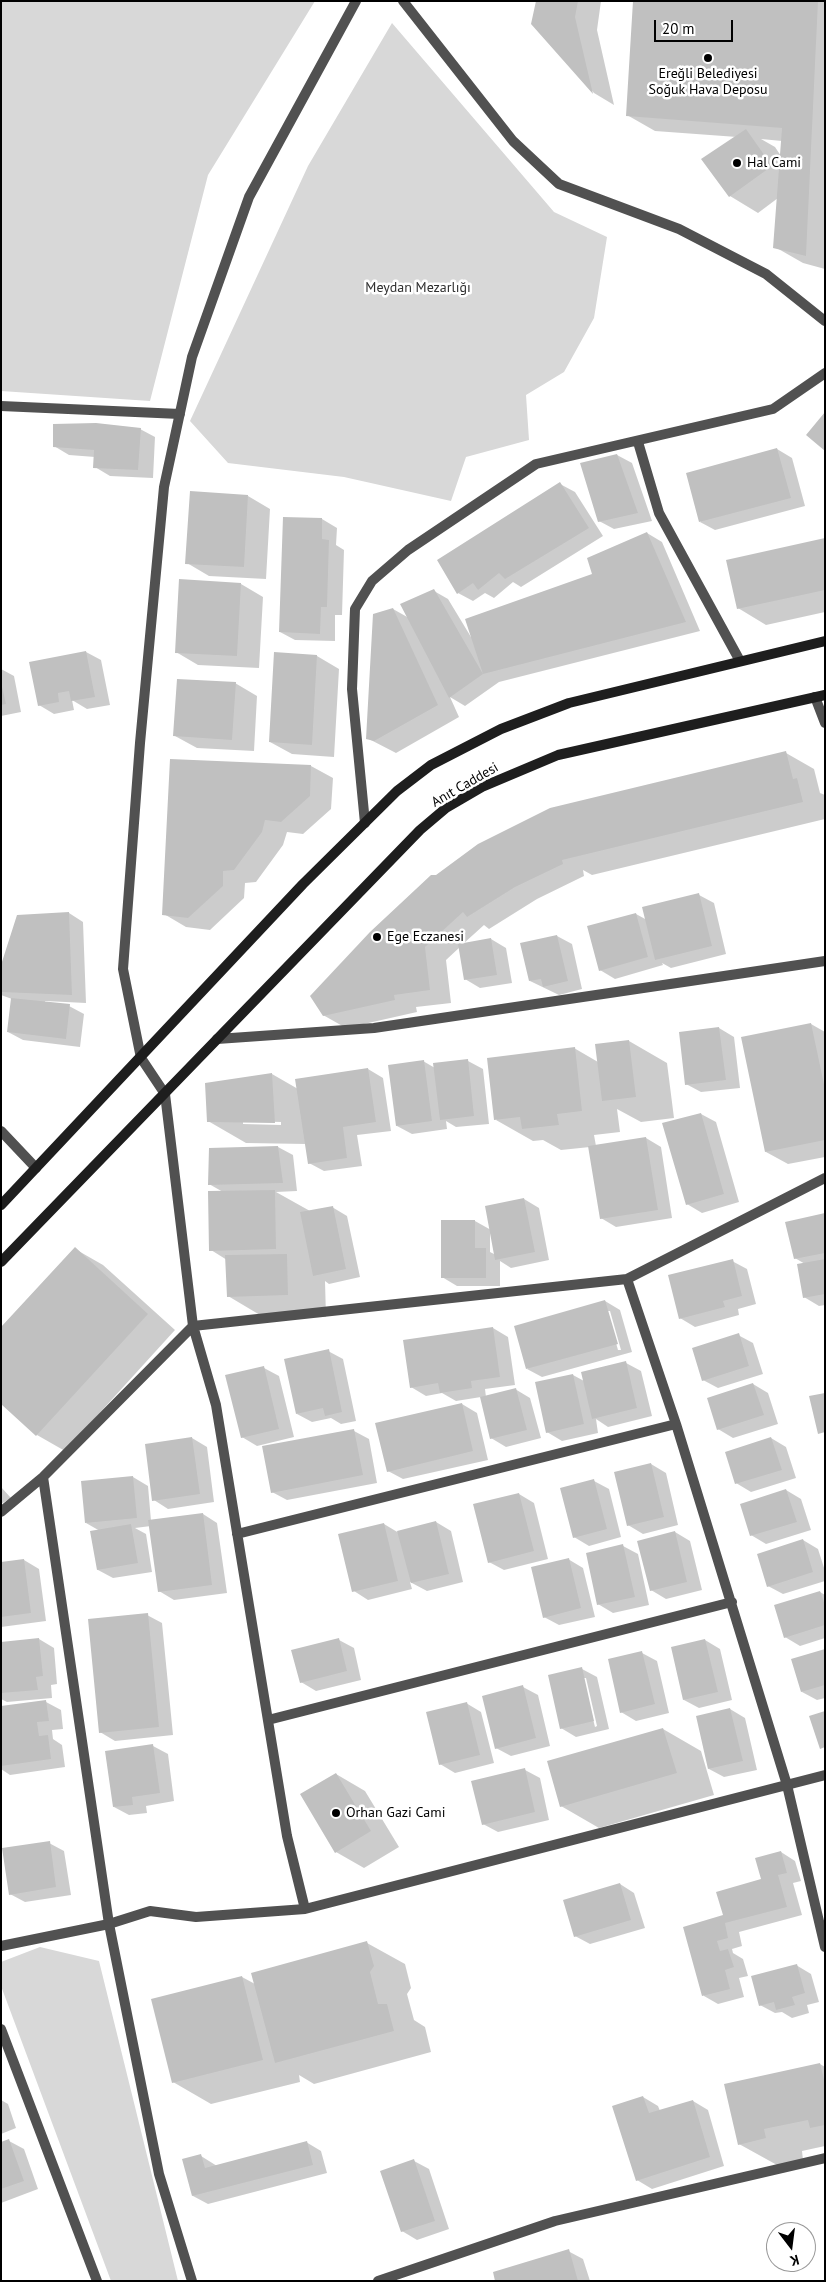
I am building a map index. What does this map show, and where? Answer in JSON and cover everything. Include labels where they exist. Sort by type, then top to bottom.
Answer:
[{"type":"main road","points":[[1,1204],[141,1058],[303,884],[397,791],[431,765],[473,742],[531,716],[622,688],[825,641]]},
{"type":"main road","name":"Anıt Caddesi","points":[[1,1262],[420,830],[446,808],[482,787],[518,770],[558,755],[820,696]]},
{"type":"street","points":[[305,1909],[287,1836],[216,1405],[193,1326],[165,1094],[141,1058],[123,969],[140,743],[164,487],[192,357],[249,196],[356,1]]},
{"type":"street","points":[[403,1],[513,141],[559,184],[679,228],[766,274],[825,321]]},
{"type":"street","points":[[365,822],[352,689],[355,609],[372,581],[408,550],[536,464],[638,442],[774,409],[825,374]]},
{"type":"street","points":[[1,406],[180,414]]},
{"type":"street","points":[[638,442],[659,513],[740,661]]},
{"type":"street","points":[[820,696],[825,723]]},
{"type":"street","points":[[216,1039],[374,1028],[825,961]]},
{"type":"street","points":[[1,1131],[36,1168]]},
{"type":"street","points":[[1,1512],[43,1477],[193,1326],[627,1279],[825,1178]]},
{"type":"street","points":[[627,1279],[676,1424],[788,1785],[825,1947]]},
{"type":"street","points":[[237,1534],[676,1424]]},
{"type":"street","points":[[43,1477],[109,1924],[159,2174],[192,2281]]},
{"type":"street","points":[[268,1720],[732,1602]]},
{"type":"street","points":[[1,1946],[109,1924],[150,1911],[196,1917],[305,1909],[825,1775]]},
{"type":"street","points":[[1,2029],[97,2281]]},
{"type":"street","points":[[378,2281],[555,2222],[825,2158]]},
{"type":"green space","points":[[1,1],[315,1],[208,175],[150,401],[1,391]]},
{"type":"green space","name":"Meydan Mezarlığı","points":[[392,23],[554,212],[607,237],[594,318],[564,372],[526,395],[529,440],[466,457],[451,501],[344,477],[228,463],[190,421],[308,166]]},
{"type":"green space","points":[[40,1947],[99,1961],[178,2281],[111,2281],[1,1986],[1,1962]]},
{"type":"building","points":[[536,1],[578,1],[575,17],[593,94],[531,24]]},
{"type":"building","name":"Ereğli Belediyesi Soğuk Hava Deposu","points":[[633,1],[818,1],[806,256],[773,248],[782,128],[626,116]]},
{"type":"building","name":"Hal Cami","points":[[746,129],[772,166],[729,197],[701,159]]},
{"type":"building","points":[[825,412],[825,451],[806,435]]},
{"type":"building","points":[[96,423],[141,428],[138,470],[93,468],[94,450],[53,447],[53,424]]},
{"type":"building","points":[[777,448],[791,498],[699,522],[686,473]]},
{"type":"building","points":[[617,454],[638,513],[598,522],[580,463]]},
{"type":"building","points":[[560,482],[589,528],[505,579],[499,573],[478,590],[473,583],[457,594],[437,560]]},
{"type":"building","points":[[190,491],[248,495],[244,567],[185,564]]},
{"type":"building","points":[[283,517],[322,518],[322,539],[329,540],[327,607],[321,607],[320,634],[279,632]]},
{"type":"building","points":[[647,532],[686,622],[483,674],[465,619],[592,574],[587,558]]},
{"type":"building","points":[[825,538],[825,590],[737,609],[726,560]]},
{"type":"building","points":[[179,579],[241,583],[237,656],[175,653]]},
{"type":"building","points":[[434,589],[483,674],[449,698],[400,604]]},
{"type":"building","points":[[393,608],[438,705],[374,741],[366,739],[373,614]]},
{"type":"building","points":[[86,651],[95,697],[71,701],[69,691],[58,693],[59,702],[38,706],[29,662]]},
{"type":"building","points":[[274,652],[317,655],[312,745],[269,742]]},
{"type":"building","points":[[177,679],[236,682],[232,740],[173,736]]},
{"type":"building","points":[[1,682],[6,704],[1,705]]},
{"type":"building","points":[[786,751],[793,779],[797,778],[803,802],[562,860],[563,864],[515,887],[467,917],[463,912],[425,947],[430,990],[394,995],[395,1000],[323,1016],[310,996],[370,932],[431,875],[436,875],[478,844],[550,808]]},
{"type":"building","points":[[170,759],[311,765],[310,796],[281,822],[265,820],[262,832],[234,870],[223,871],[223,886],[188,918],[162,915]]},
{"type":"building","points":[[699,893],[712,946],[655,960],[642,907]]},
{"type":"building","points":[[69,912],[72,995],[1,992],[1,965],[17,915]]},
{"type":"building","points":[[636,913],[648,957],[599,971],[587,926]]},
{"type":"building","points":[[557,935],[568,981],[543,987],[541,979],[529,981],[520,943]]},
{"type":"building","points":[[491,938],[497,975],[464,980],[458,944]]},
{"type":"building","points":[[11,998],[70,1004],[66,1039],[7,1032]]},
{"type":"building","points":[[811,1023],[825,1089],[825,1140],[765,1152],[741,1037]]},
{"type":"building","points":[[719,1027],[726,1080],[685,1085],[679,1032]]},
{"type":"building","points":[[629,1040],[636,1097],[602,1101],[595,1044]]},
{"type":"building","points":[[575,1047],[582,1111],[557,1114],[559,1125],[522,1129],[520,1117],[494,1120],[487,1058]]},
{"type":"building","points":[[468,1059],[474,1116],[440,1120],[433,1063]]},
{"type":"building","points":[[424,1060],[432,1121],[396,1126],[388,1065]]},
{"type":"building","points":[[368,1068],[376,1122],[343,1127],[347,1158],[308,1164],[295,1079]]},
{"type":"building","points":[[272,1073],[275,1123],[207,1122],[205,1083]]},
{"type":"building","points":[[701,1113],[724,1194],[686,1205],[662,1123]]},
{"type":"building","points":[[646,1137],[658,1210],[600,1219],[588,1146]]},
{"type":"building","points":[[278,1146],[283,1183],[208,1185],[209,1148]]},
{"type":"building","points":[[275,1190],[276,1249],[209,1251],[208,1191]]},
{"type":"building","points":[[524,1198],[535,1252],[495,1260],[485,1206]]},
{"type":"building","points":[[333,1206],[346,1269],[313,1276],[300,1212]]},
{"type":"building","points":[[825,1213],[825,1253],[794,1259],[785,1222]]},
{"type":"building","points":[[441,1220],[475,1220],[475,1248],[486,1248],[486,1278],[441,1278]]},
{"type":"building","points":[[75,1247],[148,1314],[36,1436],[1,1404],[1,1327]]},
{"type":"building","points":[[287,1254],[288,1295],[227,1297],[225,1255]]},
{"type":"building","points":[[733,1259],[742,1296],[723,1301],[725,1307],[679,1319],[668,1275]]},
{"type":"building","points":[[825,1259],[825,1294],[803,1298],[797,1264]]},
{"type":"building","points":[[605,1300],[618,1344],[526,1369],[514,1326]]},
{"type":"building","points":[[493,1327],[500,1377],[471,1381],[472,1388],[440,1393],[438,1383],[410,1388],[403,1340]]},
{"type":"building","points":[[739,1333],[749,1366],[702,1381],[692,1348]]},
{"type":"building","points":[[329,1349],[342,1412],[325,1416],[323,1408],[296,1414],[284,1359]]},
{"type":"building","points":[[626,1361],[637,1408],[592,1419],[581,1372]]},
{"type":"building","points":[[264,1366],[279,1429],[241,1438],[225,1375]]},
{"type":"building","points":[[573,1374],[584,1424],[546,1433],[535,1382]]},
{"type":"building","points":[[753,1383],[764,1415],[717,1430],[707,1398]]},
{"type":"building","points":[[516,1388],[527,1430],[490,1439],[480,1397]]},
{"type":"building","points":[[825,1393],[825,1432],[818,1434],[809,1396]]},
{"type":"building","points":[[462,1403],[473,1451],[387,1472],[375,1423]]},
{"type":"building","points":[[354,1429],[363,1475],[271,1493],[262,1446]]},
{"type":"building","points":[[192,1437],[200,1494],[152,1501],[145,1444]]},
{"type":"building","points":[[771,1437],[782,1470],[735,1484],[725,1452]]},
{"type":"building","points":[[651,1463],[664,1517],[627,1526],[614,1472]]},
{"type":"building","points":[[133,1476],[137,1518],[85,1523],[81,1481]]},
{"type":"building","points":[[594,1479],[607,1529],[573,1538],[560,1488]]},
{"type":"building","points":[[786,1489],[797,1522],[750,1536],[740,1504]]},
{"type":"building","points":[[519,1493],[534,1551],[488,1563],[473,1504]]},
{"type":"building","points":[[203,1513],[212,1585],[158,1592],[148,1520]]},
{"type":"building","points":[[436,1521],[449,1574],[411,1583],[397,1531]]},
{"type":"building","points":[[384,1523],[398,1581],[352,1592],[338,1534]]},
{"type":"building","points":[[131,1524],[138,1563],[97,1570],[90,1531]]},
{"type":"building","points":[[675,1531],[687,1582],[650,1591],[637,1541]]},
{"type":"building","points":[[803,1539],[813,1572],[767,1587],[757,1554]]},
{"type":"building","points":[[623,1544],[635,1597],[597,1605],[586,1553]]},
{"type":"building","points":[[569,1558],[581,1608],[543,1618],[531,1567]]},
{"type":"building","points":[[24,1559],[31,1613],[1,1617],[1,1562]]},
{"type":"building","points":[[820,1591],[825,1605],[825,1625],[784,1638],[774,1605]]},
{"type":"building","points":[[148,1613],[159,1727],[99,1733],[88,1619]]},
{"type":"building","points":[[39,1638],[43,1676],[36,1677],[38,1690],[1,1693],[1,1642]]},
{"type":"building","points":[[339,1638],[347,1671],[300,1683],[291,1650]]},
{"type":"building","points":[[705,1639],[718,1692],[683,1700],[671,1647]]},
{"type":"building","points":[[825,1649],[825,1685],[801,1692],[791,1659]]},
{"type":"building","points":[[642,1651],[655,1704],[620,1713],[608,1659]]},
{"type":"building","points":[[582,1667],[594,1721],[560,1729],[548,1675]]},
{"type":"building","points":[[523,1685],[536,1738],[495,1749],[482,1696]]},
{"type":"building","points":[[46,1700],[49,1721],[37,1722],[39,1736],[48,1735],[51,1759],[1,1766],[1,1706]]},
{"type":"building","points":[[467,1702],[480,1755],[439,1765],[426,1712]]},
{"type":"building","points":[[730,1708],[743,1761],[708,1769],[696,1716]]},
{"type":"building","points":[[825,1711],[825,1747],[820,1749],[809,1716]]},
{"type":"building","points":[[663,1728],[677,1773],[560,1807],[547,1761]]},
{"type":"building","points":[[153,1744],[160,1793],[132,1797],[133,1805],[113,1807],[105,1751]]},
{"type":"building","points":[[525,1768],[535,1812],[482,1825],[471,1781]]},
{"type":"building","name":"Orhan Gazi Cami","points":[[336,1773],[371,1831],[335,1853],[300,1794]]},
{"type":"building","points":[[50,1841],[56,1887],[9,1895],[2,1848]]},
{"type":"building","points":[[781,1851],[787,1873],[778,1875],[787,1907],[725,1923],[728,1938],[717,1941],[720,1951],[728,1949],[734,1967],[725,1970],[730,1989],[702,1996],[683,1927],[723,1915],[716,1892],[761,1879],[755,1858]]},
{"type":"building","points":[[620,1883],[631,1920],[574,1937],[563,1900]]},
{"type":"building","points":[[367,1941],[374,1966],[370,1972],[378,2004],[387,2004],[394,2031],[275,2063],[251,1973]]},
{"type":"building","points":[[797,1964],[805,1993],[792,1997],[795,2005],[776,2010],[774,2002],[759,2006],[751,1976]]},
{"type":"building","points":[[242,1976],[263,2060],[172,2083],[151,1999]]},
{"type":"building","points":[[820,2063],[825,2084],[825,2125],[810,2128],[808,2120],[764,2129],[766,2138],[738,2145],[724,2084]]},
{"type":"building","points":[[643,2096],[649,2113],[693,2100],[710,2157],[636,2181],[612,2106]]},
{"type":"building","points":[[9,2139],[24,2181],[1,2189],[1,2142]]},
{"type":"building","points":[[307,2141],[313,2165],[192,2196],[182,2159],[201,2154],[205,2168]]},
{"type":"building","points":[[414,2159],[435,2221],[401,2232],[380,2171]]},
{"type":"building","points":[[569,2249],[578,2281],[495,2281],[493,2272]]},
{"type":"place","name":"Ereğli Belediyesi Soğuk Hava Deposu","points":[[708,58]]},
{"type":"place","name":"Hal Cami","points":[[737,163]]},
{"type":"place","name":"Ege Eczanesi","points":[[377,937]]},
{"type":"place","name":"Orhan Gazi Cami","points":[[336,1813]]}]
